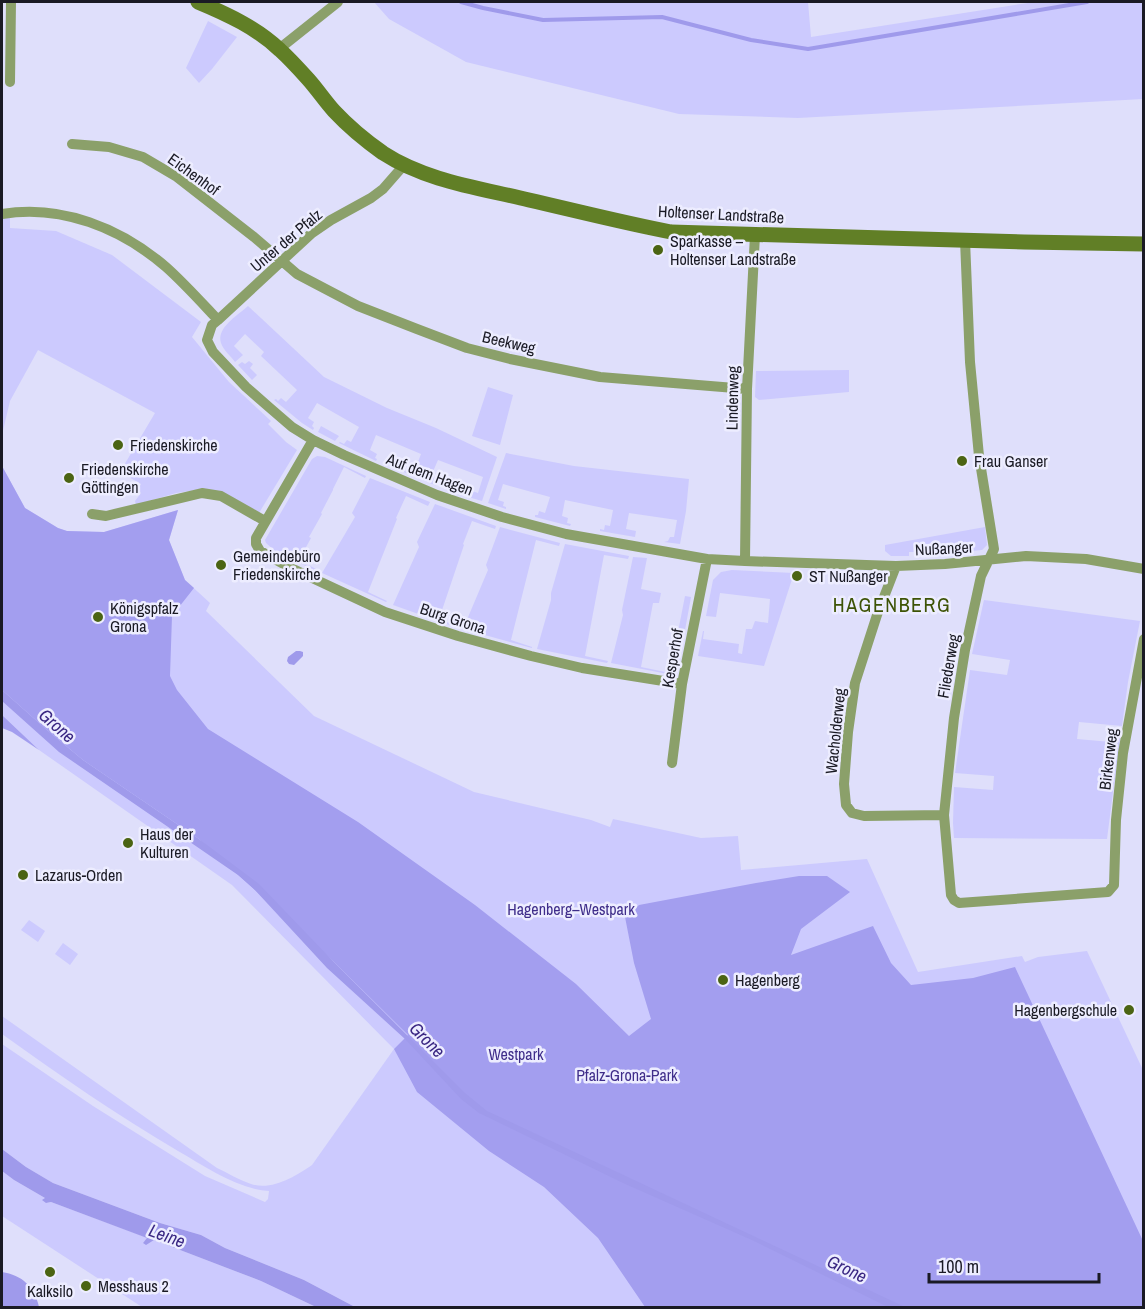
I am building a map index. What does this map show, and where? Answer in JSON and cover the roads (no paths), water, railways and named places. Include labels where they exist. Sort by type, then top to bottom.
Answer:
[{"type":"street","points":[[10,82],[11,2]]},
{"type":"street","name":"Holtenser Landstraße","points":[[198,2],[258,32],[279,49],[309,79],[334,111],[383,153],[423,173],[461,184],[672,232],[1143,244]]},
{"type":"street","points":[[279,49],[338,2]]},
{"type":"street","name":"Eichenhof","points":[[72,144],[109,147],[143,157],[177,177],[283,261]]},
{"type":"street","name":"Unter der Pfalz","points":[[218,320],[312,233],[372,198],[404,165]]},
{"type":"street","points":[[2,214],[25,212],[62,214],[117,233],[167,268],[218,320]]},
{"type":"street","name":"Lindenweg","points":[[745,561],[747,389],[755,235]]},
{"type":"street","name":"Fliederweg","points":[[965,240],[970,362],[979,456],[994,549],[981,576],[965,650],[954,718],[944,815],[951,895],[959,903],[1108,892],[1114,885]]},
{"type":"street","name":"Beekweg","points":[[283,261],[297,274],[358,306],[467,348],[600,377],[747,389]]},
{"type":"street","name":"Auf dem Hagen","points":[[218,320],[212,326],[207,340],[213,352],[238,379],[292,427],[344,455],[437,495],[502,517],[566,534],[707,559],[745,561]]},
{"type":"street","name":"Burg Grona","points":[[313,440],[256,538],[260,551],[385,612],[458,636],[582,668],[682,684]]},
{"type":"street","points":[[92,514],[106,516],[202,493],[230,500],[265,521]]},
{"type":"street","name":"Nußanger","points":[[745,561],[896,566],[989,561],[1026,556],[1086,559],[1143,569]]},
{"type":"street","name":"Kesperhof","points":[[672,763],[682,684],[707,559]]},
{"type":"street","name":"Wacholderweg","points":[[896,566],[877,615],[855,684],[844,784],[846,805],[852,813],[864,816],[944,815]]},
{"type":"street","name":"Birkenweg","points":[[1114,885],[1116,820],[1123,753],[1143,639]]},
{"type":"water","points":[[296,651],[303,652],[303,656],[294,665],[289,664],[288,657]]},
{"type":"water","points":[[2,690],[83,760],[199,839],[259,884],[465,1093],[487,1111],[905,1307],[888,1307],[754,1241],[623,1183],[479,1113],[461,1099],[405,1039],[327,968],[254,889],[238,875],[59,752],[2,701]]},
{"type":"water","name":"Leine","points":[[2,1149],[53,1183],[160,1223],[201,1235],[225,1248],[304,1280],[355,1307],[316,1307],[261,1281],[154,1240],[146,1245],[143,1243],[147,1238],[51,1202],[46,1203],[42,1200],[45,1198],[2,1171]]},
{"type":"water","points":[[2,1272],[16,1276],[26,1283],[31,1288],[39,1307],[2,1307]]},
{"type":"waterway","points":[[461,2],[543,20],[662,17],[751,40],[808,49],[1087,2]]},
{"type":"place","name":"Sparkasse – Holtenser Landstraße","points":[[658,250]]},
{"type":"place","name":"Friedenskirche","points":[[118,445]]},
{"type":"place","name":"Frau Ganser","points":[[962,461]]},
{"type":"place","name":"Friedenskirche Göttingen","points":[[69,478]]},
{"type":"place","name":"Gemeindebüro Friedenskirche","points":[[221,565]]},
{"type":"place","name":"ST Nußanger","points":[[797,576]]},
{"type":"place","name":"Königspfalz Grona","points":[[98,617]]},
{"type":"place","name":"Haus der Kulturen","points":[[128,843]]},
{"type":"place","name":"Lazarus-Orden","points":[[23,875]]},
{"type":"place","name":"Hagenberg","points":[[723,980]]},
{"type":"place","name":"Hagenbergschule","points":[[1129,1010]]},
{"type":"place","name":"Kalksilo","points":[[50,1272]]},
{"type":"place","name":"Messhaus 2","points":[[86,1286]]},
{"type":"district","name":"HAGENBERG","points":[[892,605]]},
{"type":"water label","name":"Grone","points":[[57,726]]},
{"type":"water label","name":"Grone","points":[[427,1040]]},
{"type":"water label","name":"Grone","points":[[847,1269]]},
{"type":"park label","name":"Hagenberg–Westpark","points":[[571,909]]},
{"type":"park label","name":"Westpark","points":[[516,1054]]},
{"type":"park label","name":"Pfalz-Grona-Park","points":[[627,1075]]}]
